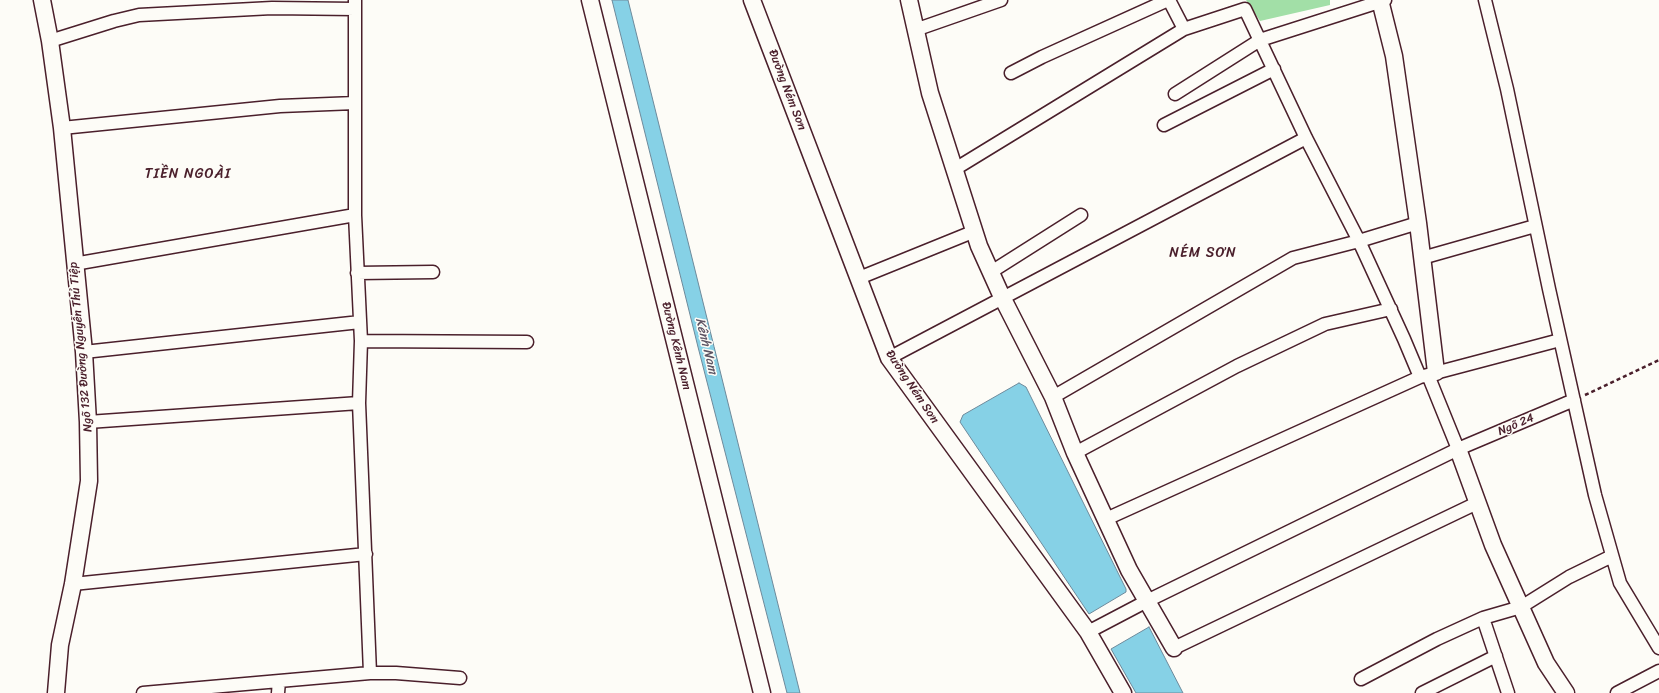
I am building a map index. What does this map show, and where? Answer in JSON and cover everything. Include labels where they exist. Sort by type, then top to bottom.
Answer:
[{"type":"street","name":"Ngõ 132 Đường Nguyễn Thủ Tiệp","points":[[42,0],[50,41],[62,128],[74,264],[84,352],[88,422],[89,481],[73,584],[60,645],[56,693]]},
{"type":"street","name":"Đường Kênh Nam","points":[[590,0],[762,693]]},
{"type":"street","name":"Đường Ném Sơn","points":[[752,0],[889,358],[1088,632],[1123,693]]},
{"type":"street","points":[[909,0],[930,93],[975,231],[991,272],[1002,297],[1053,397],[1076,453],[1129,570],[1174,648],[1477,503]]},
{"type":"street","points":[[916,30],[1001,0]]},
{"type":"street","points":[[1011,73],[1042,57],[1168,0],[1184,29]]},
{"type":"street","points":[[1485,0],[1507,89],[1535,226],[1595,495],[1620,583],[1659,648]]},
{"type":"street","points":[[1175,94],[1260,40],[1382,1],[1394,56],[1418,223],[1422,258],[1428,375]]},
{"type":"street","points":[[50,41],[114,21],[139,15],[355,4],[355,215],[361,341],[360,403],[370,673]]},
{"type":"street","points":[[955,169],[1184,29],[1245,9],[1306,138],[1360,241],[1391,309],[1428,375],[1458,449],[1493,545],[1546,663],[1566,693]]},
{"type":"street","points":[[1164,125],[1274,69]]},
{"type":"street","points":[[62,128],[280,106],[355,103]]},
{"type":"street","points":[[889,358],[1002,297],[1306,138]]},
{"type":"street","points":[[74,264],[355,215]]},
{"type":"street","points":[[991,272],[1081,215]]},
{"type":"street","points":[[1053,397],[1293,258],[1360,241],[1418,223]]},
{"type":"street","points":[[1422,258],[1535,226]]},
{"type":"street","points":[[859,278],[975,231]]},
{"type":"street","points":[[357,273],[433,272]]},
{"type":"street","points":[[1076,453],[1237,366],[1325,324],[1391,309]]},
{"type":"street","points":[[84,352],[360,322]]},
{"type":"street","points":[[1106,519],[1428,375],[1560,340]]},
{"type":"street","points":[[361,341],[527,342]]},
{"type":"street","name":"Ngõ 24","points":[[1088,632],[1147,601],[1458,449],[1574,400]]},
{"type":"street","points":[[88,422],[360,403]]},
{"type":"street","points":[[73,584],[366,554]]},
{"type":"street","points":[[1361,679],[1437,639],[1483,618],[1521,607],[1569,577],[1612,556]]},
{"type":"street","points":[[1483,618],[1508,693]]},
{"type":"street","points":[[1422,693],[1496,656]]},
{"type":"street","points":[[1617,693],[1659,671]]},
{"type":"street","points":[[143,693],[370,673],[396,673],[460,678]]},
{"type":"street","points":[[278,693],[279,680]]},
{"type":"path","points":[[1574,400],[1659,360]]},
{"type":"green space","points":[[1246,0],[1330,0],[1330,5],[1260,21]]},
{"type":"water","name":"Kênh Nam","points":[[612,0],[628,0],[800,693],[787,693],[698,347]]},
{"type":"water","points":[[1019,383],[1026,387],[1126,589],[1126,592],[1089,614],[960,422],[963,415]]},
{"type":"water","points":[[1149,627],[1183,693],[1136,693],[1111,649]]},
{"type":"district","name":"TIỀN NGOÀI","points":[[188,174]]},
{"type":"district","name":"NÉM SƠN","points":[[1203,253]]}]
